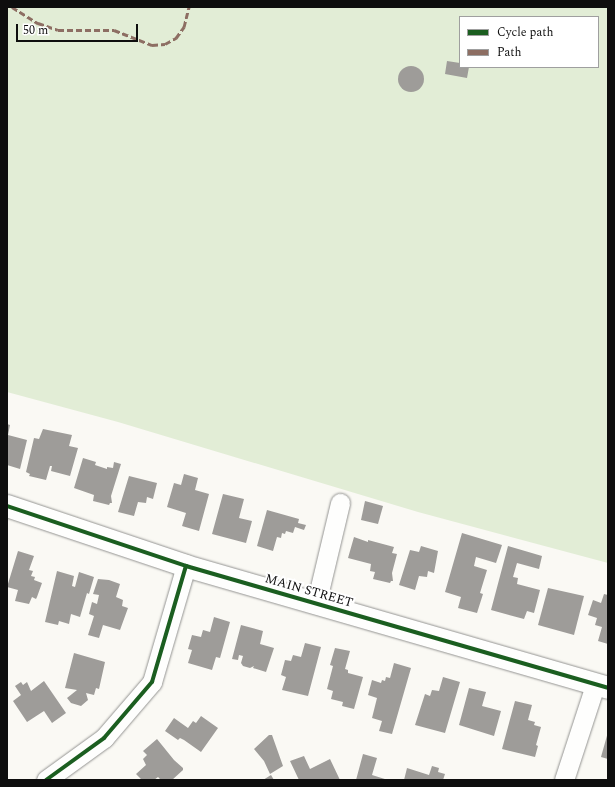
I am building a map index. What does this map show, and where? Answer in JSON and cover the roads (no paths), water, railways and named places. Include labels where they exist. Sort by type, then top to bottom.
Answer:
[{"type":"street","points":[[316,604],[340,503]]},
{"type":"street","name":"MAIN STREET","points":[[7,506],[186,566],[601,687]]},
{"type":"street","points":[[51,779],[104,738],[152,682],[186,566]]},
{"type":"street","points":[[564,780],[601,687]]}]
